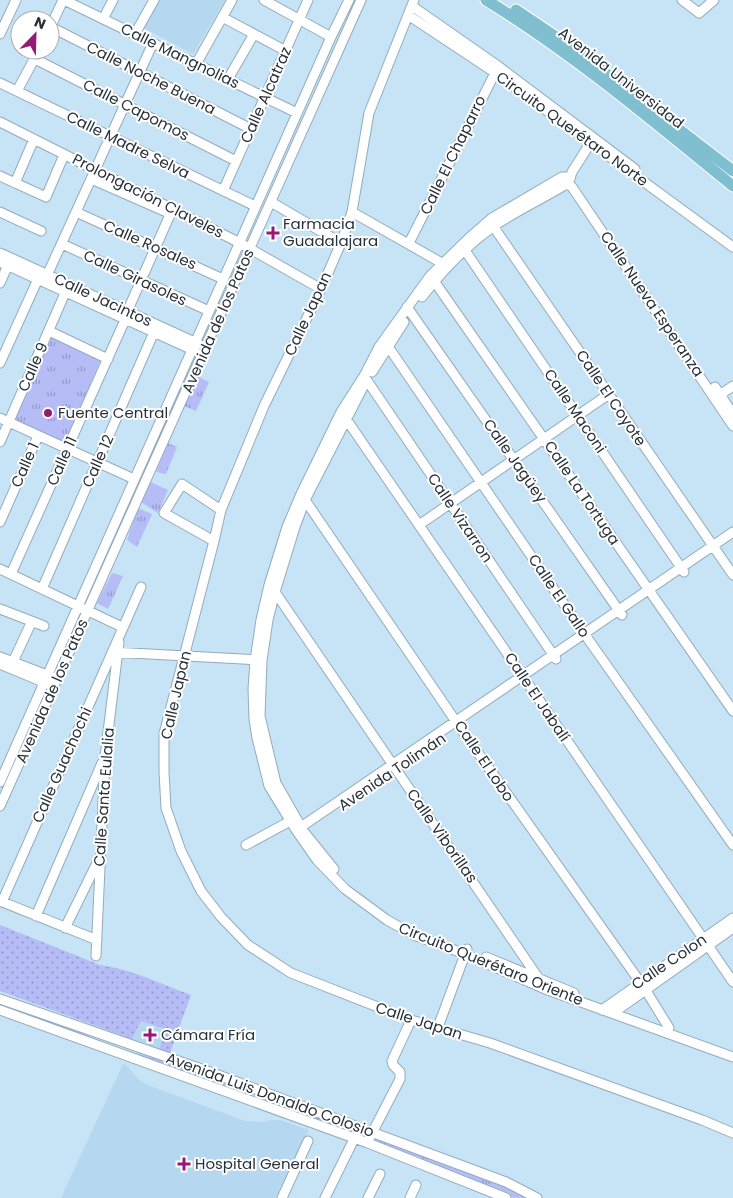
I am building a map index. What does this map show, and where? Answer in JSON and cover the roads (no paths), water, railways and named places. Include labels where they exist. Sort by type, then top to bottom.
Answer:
[{"type":"main road","name":"Avenida Universidad","points":[[486,0],[586,67],[719,168],[733,171]]},
{"type":"main road","name":"Avenida Universidad","points":[[500,0],[544,27],[580,53],[719,168],[733,186]]},
{"type":"street","points":[[0,34],[16,0]]},
{"type":"street","name":"Calle Mangnolias","points":[[63,0],[297,113]]},
{"type":"street","points":[[104,19],[113,0]]},
{"type":"street","points":[[135,34],[154,0]]},
{"type":"street","points":[[196,64],[232,0]]},
{"type":"street","points":[[264,0],[330,37]]},
{"type":"street","name":"Calle Alcatraz","points":[[223,191],[308,0]]},
{"type":"street","name":"Avenida de los Patos","points":[[0,782],[330,37],[349,0]]},
{"type":"street","name":"Avenida de los Patos","points":[[0,806],[361,0]]},
{"type":"street","points":[[682,0],[699,13],[714,0]]},
{"type":"street","name":"Calle Japan","points":[[413,3],[369,113],[352,212],[341,243],[321,289],[264,406],[220,510],[214,541],[164,734],[166,808],[181,851],[201,891],[248,945],[291,974],[411,1020],[439,1024],[733,1133]]},
{"type":"street","name":"Circuito Querétaro Norte","points":[[413,3],[496,69],[733,247]]},
{"type":"street","name":"Circuito Querétaro Norte","points":[[408,15],[496,69]]},
{"type":"street","points":[[222,17],[286,51]]},
{"type":"street","name":"Calle Noche Buena","points":[[60,33],[251,129]]},
{"type":"street","points":[[228,79],[254,34]]},
{"type":"street","points":[[0,362],[62,244],[153,43]]},
{"type":"street","points":[[18,91],[34,60]]},
{"type":"street","name":"Calle Capomos","points":[[47,60],[125,105],[236,162]]},
{"type":"street","name":"Calle El Chaparro","points":[[409,243],[496,69]]},
{"type":"street","name":"Calle Madre Selva","points":[[0,83],[255,206]]},
{"type":"street","points":[[0,133],[2,123]]},
{"type":"street","name":"Prolongación Claveles","points":[[2,123],[96,169],[172,211],[240,242],[321,289]]},
{"type":"street","points":[[14,183],[34,139]]},
{"type":"street","points":[[570,181],[592,141]]},
{"type":"street","name":"Circuito Querétaro Norte","points":[[592,141],[733,242]]},
{"type":"street","points":[[0,176],[46,197],[64,154]]},
{"type":"street","points":[[91,179],[172,211]]},
{"type":"street","name":"Circuito Querétaro Oriente","points":[[570,181],[492,223],[432,278],[386,342],[343,416],[303,497],[261,620],[258,660],[263,747],[276,783],[300,831],[345,890],[414,935],[545,988],[733,1057]]},
{"type":"street","name":"Calle Nueva Esperanza","points":[[570,181],[572,187],[645,288],[717,397],[733,426]]},
{"type":"street","points":[[266,182],[278,186]]},
{"type":"street","points":[[271,202],[341,243]]},
{"type":"street","name":"Calle 11","points":[[11,574],[108,359],[172,211]]},
{"type":"street","points":[[0,212],[41,231]]},
{"type":"street","name":"Calle Rosales","points":[[76,212],[223,279]]},
{"type":"street","points":[[352,212],[446,265]]},
{"type":"street","name":"Calle El Coyote","points":[[492,223],[733,575]]},
{"type":"street","name":"Calle Girasoles","points":[[62,244],[209,311]]},
{"type":"street","name":"Calle Maconi","points":[[464,248],[683,570]]},
{"type":"street","name":"Calle Jacintos","points":[[0,253],[65,293],[126,316],[154,332],[194,346]]},
{"type":"street","points":[[0,283],[4,264]]},
{"type":"street","name":"Calle Jacintos","points":[[4,264],[43,279],[204,351]]},
{"type":"street","name":"Calle La Tortuga","points":[[432,278],[733,711]]},
{"type":"street","name":"Calle 9","points":[[0,442],[4,420],[49,331],[65,293]]},
{"type":"street","name":"Calle Jagüey","points":[[409,310],[620,613]]},
{"type":"street","points":[[49,331],[108,359]]},
{"type":"street","name":"Calle 12","points":[[42,589],[154,332]]},
{"type":"street","name":"Calle El Gallo","points":[[386,342],[586,636],[733,845]]},
{"type":"street","name":"Calle Vizarron","points":[[365,378],[555,657]]},
{"type":"street","points":[[717,397],[733,386]]},
{"type":"street","points":[[419,525],[609,394]]},
{"type":"street","name":"Calle Nueva Esperanza","points":[[717,397],[733,414]]},
{"type":"street","name":"Calle El Jabalí","points":[[343,416],[733,982]]},
{"type":"street","points":[[4,420],[134,479]]},
{"type":"street","name":"Calle 1","points":[[0,522],[38,436]]},
{"type":"street","points":[[214,541],[164,513],[182,484],[220,510]]},
{"type":"street","name":"Calle El Lobo","points":[[303,497],[642,986],[669,1028]]},
{"type":"street","name":"Avenida Tolimán","points":[[300,831],[715,548],[733,532]]},
{"type":"street","name":"Avenida Tolimán","points":[[715,548],[733,539]]},
{"type":"street","points":[[0,569],[122,627],[141,587]]},
{"type":"street","name":"Calle Viborillas","points":[[272,589],[545,988]]},
{"type":"street","points":[[0,609],[44,626]]},
{"type":"street","points":[[12,665],[32,621]]},
{"type":"street","name":"Calle Santa Eulalia","points":[[96,956],[105,757],[115,652],[122,627]]},
{"type":"street","points":[[115,652],[258,660]]},
{"type":"street","name":"Calle Guachochi","points":[[1,902],[115,652]]},
{"type":"street","points":[[0,657],[12,665],[55,683]]},
{"type":"street","points":[[0,664],[12,665]]},
{"type":"street","points":[[36,916],[105,757]]},
{"type":"street","points":[[246,845],[294,820]]},
{"type":"street","points":[[66,928],[99,858]]},
{"type":"street","points":[[1,902],[97,940]]},
{"type":"street","name":"Calle Colon","points":[[706,942],[733,918]]},
{"type":"street","name":"Calle Colon","points":[[609,1010],[706,942],[733,928]]},
{"type":"street","points":[[439,1024],[464,955]]},
{"type":"street","name":"Circuito Querétaro Oriente","points":[[464,955],[539,979],[609,1010],[733,1050]]},
{"type":"street","name":"Avenida Luis Donaldo Colosio","points":[[0,998],[210,1072],[506,1182],[537,1198]]},
{"type":"street","name":"Avenida Luis Donaldo Colosio","points":[[0,1010],[368,1143],[494,1196],[506,1198]]},
{"type":"street","points":[[368,1143],[400,1079],[400,1072],[392,1062],[411,1020]]},
{"type":"street","points":[[325,1198],[360,1128]]},
{"type":"street","points":[[282,1198],[308,1142]]},
{"type":"street","points":[[368,1198],[380,1174]]},
{"type":"street","points":[[410,1198],[416,1185]]},
{"type":"place","name":"Farmacia Guadalajara","points":[[273,233]]},
{"type":"place","name":"Fuente Central","points":[[48,413]]},
{"type":"place","name":"Cámara Fría","points":[[150,1035]]},
{"type":"place","name":"Hospital General","points":[[184,1164]]}]
